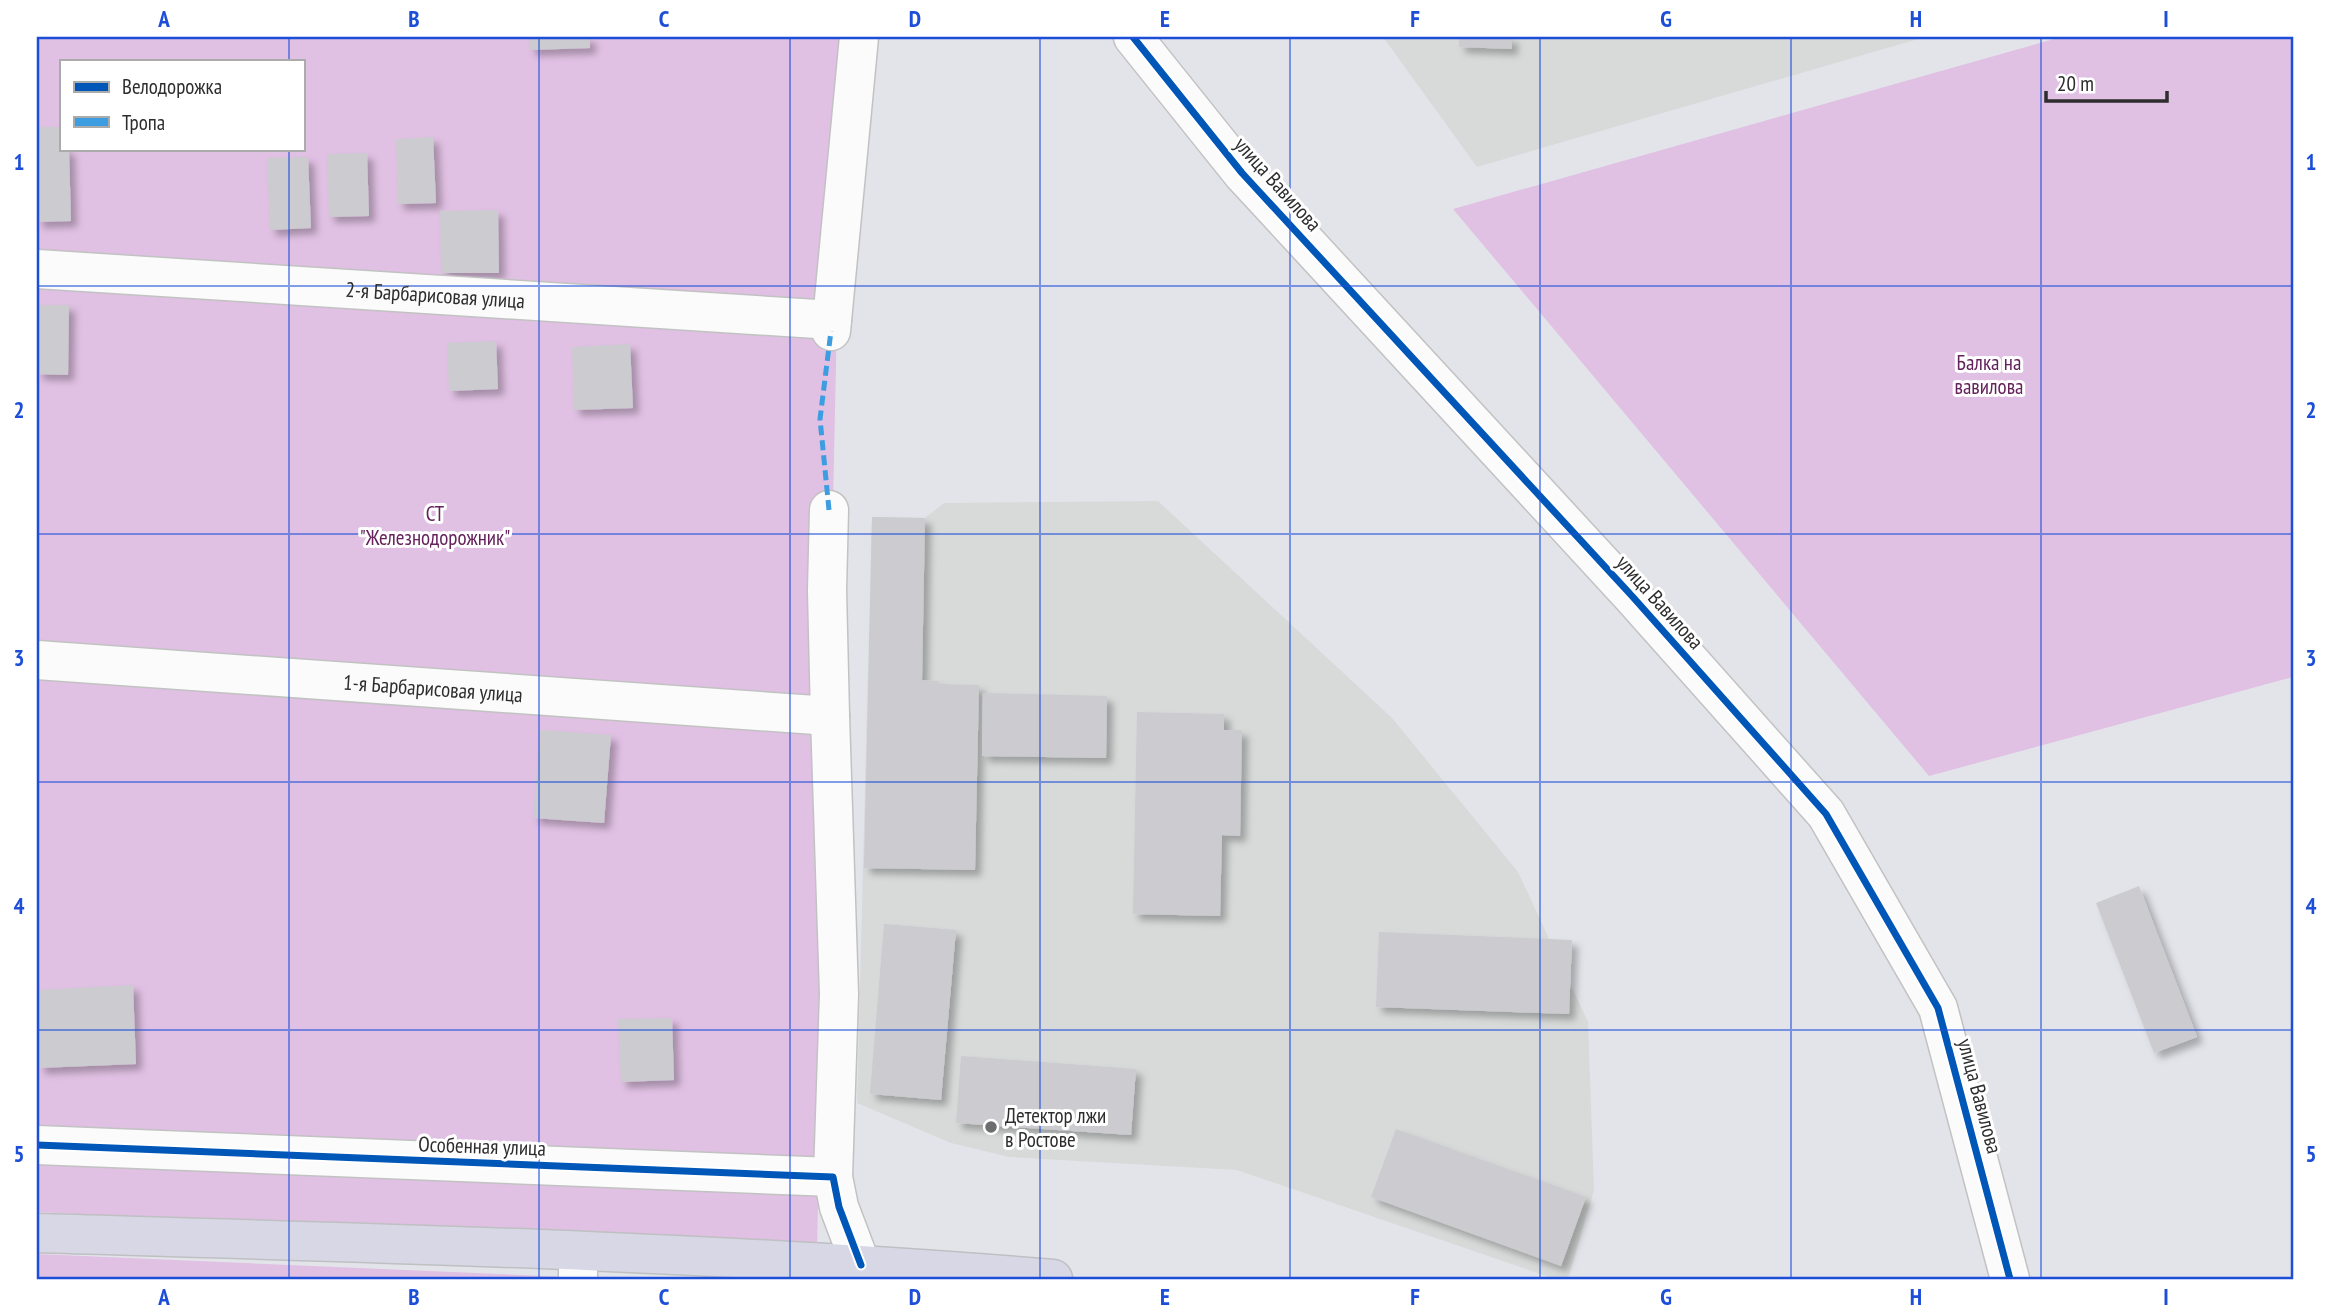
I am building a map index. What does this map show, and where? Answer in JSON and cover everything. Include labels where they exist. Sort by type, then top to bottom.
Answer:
[{"type":"main road","points":[[37,1233],[578,1265],[861,1265],[1053,1279]]},
{"type":"street","name":"2-я Барбарисовая улица","points":[[37,269],[832,325],[859,37]]},
{"type":"street","name":"улица Вавилова","points":[[1133,37],[1242,173],[1632,596],[1826,814],[1938,1009],[2010,1279]]},
{"type":"street","points":[[829,510],[827,590],[839,994],[833,1177],[839,1207],[861,1265]]},
{"type":"street","name":"1-я Барбарисовая улица","points":[[37,660],[830,716]]},
{"type":"street","name":"Особенная улица","points":[[37,1145],[833,1177]]},
{"type":"shaded area","points":[[1383,37],[1925,37],[1477,167]]},
{"type":"shaded area","points":[[1158,501],[1392,718],[1518,872],[1588,1022],[1594,1190],[1568,1279],[1555,1279],[1237,1170],[1009,1157],[951,1143],[857,1103],[872,517],[925,518],[944,503]]},
{"type":"green space","name":"СТ \"Железнодорожник\"","points":[[37,37],[843,37],[817,1250],[37,1212]]},
{"type":"green space","name":"Балка на вавилова","points":[[2061,37],[2293,37],[2293,677],[1929,776],[1453,209]]},
{"type":"green space","points":[[37,1254],[612,1279],[37,1279]]},
{"type":"building","points":[[529,37],[590,37],[590,48],[530,50]]},
{"type":"building","points":[[1459,37],[1512,37],[1512,49],[1459,47]]},
{"type":"building","points":[[37,127],[60,127],[60,150],[69,150],[71,221],[37,222]]},
{"type":"building","points":[[433,137],[436,203],[398,204],[396,139]]},
{"type":"building","points":[[367,153],[369,216],[329,217],[327,154]]},
{"type":"building","points":[[308,157],[311,228],[270,230],[267,158]]},
{"type":"building","points":[[498,210],[499,273],[441,273],[440,211]]},
{"type":"building","points":[[37,305],[69,305],[68,375],[37,374]]},
{"type":"building","points":[[496,341],[498,389],[449,391],[447,343]]},
{"type":"building","points":[[630,344],[633,408],[574,410],[572,347]]},
{"type":"building","points":[[872,517],[925,518],[922,680],[938,681],[938,684],[979,685],[975,870],[864,868]]},
{"type":"building","points":[[983,693],[1107,696],[1106,758],[982,756]]},
{"type":"building","points":[[1137,712],[1224,714],[1224,730],[1242,730],[1240,836],[1222,835],[1220,916],[1133,914]]},
{"type":"building","points":[[540,730],[611,735],[604,823],[533,818]]},
{"type":"building","points":[[2139,886],[2197,1037],[2154,1053],[2096,903]]},
{"type":"building","points":[[884,924],[956,930],[941,1100],[870,1094]]},
{"type":"building","points":[[1379,932],[1572,940],[1569,1014],[1376,1007]]},
{"type":"building","points":[[133,985],[136,1064],[39,1068],[37,990]]},
{"type":"building","points":[[672,1018],[674,1080],[621,1082],[618,1019]]},
{"type":"building","points":[[961,1056],[1136,1069],[1131,1135],[956,1123]]},
{"type":"building","points":[[1396,1129],[1586,1197],[1561,1266],[1371,1197]]},
{"type":"marked path","points":[[829,510],[820,419],[831,331]]},
{"type":"cycle path","points":[[1133,37],[1242,173],[1632,596],[1826,814],[1938,1008],[2010,1279]]},
{"type":"cycle path","points":[[37,1145],[833,1177],[839,1207],[861,1265]]},
{"type":"place","name":"Детектор лжи в Ростове","points":[[991,1127]]}]
